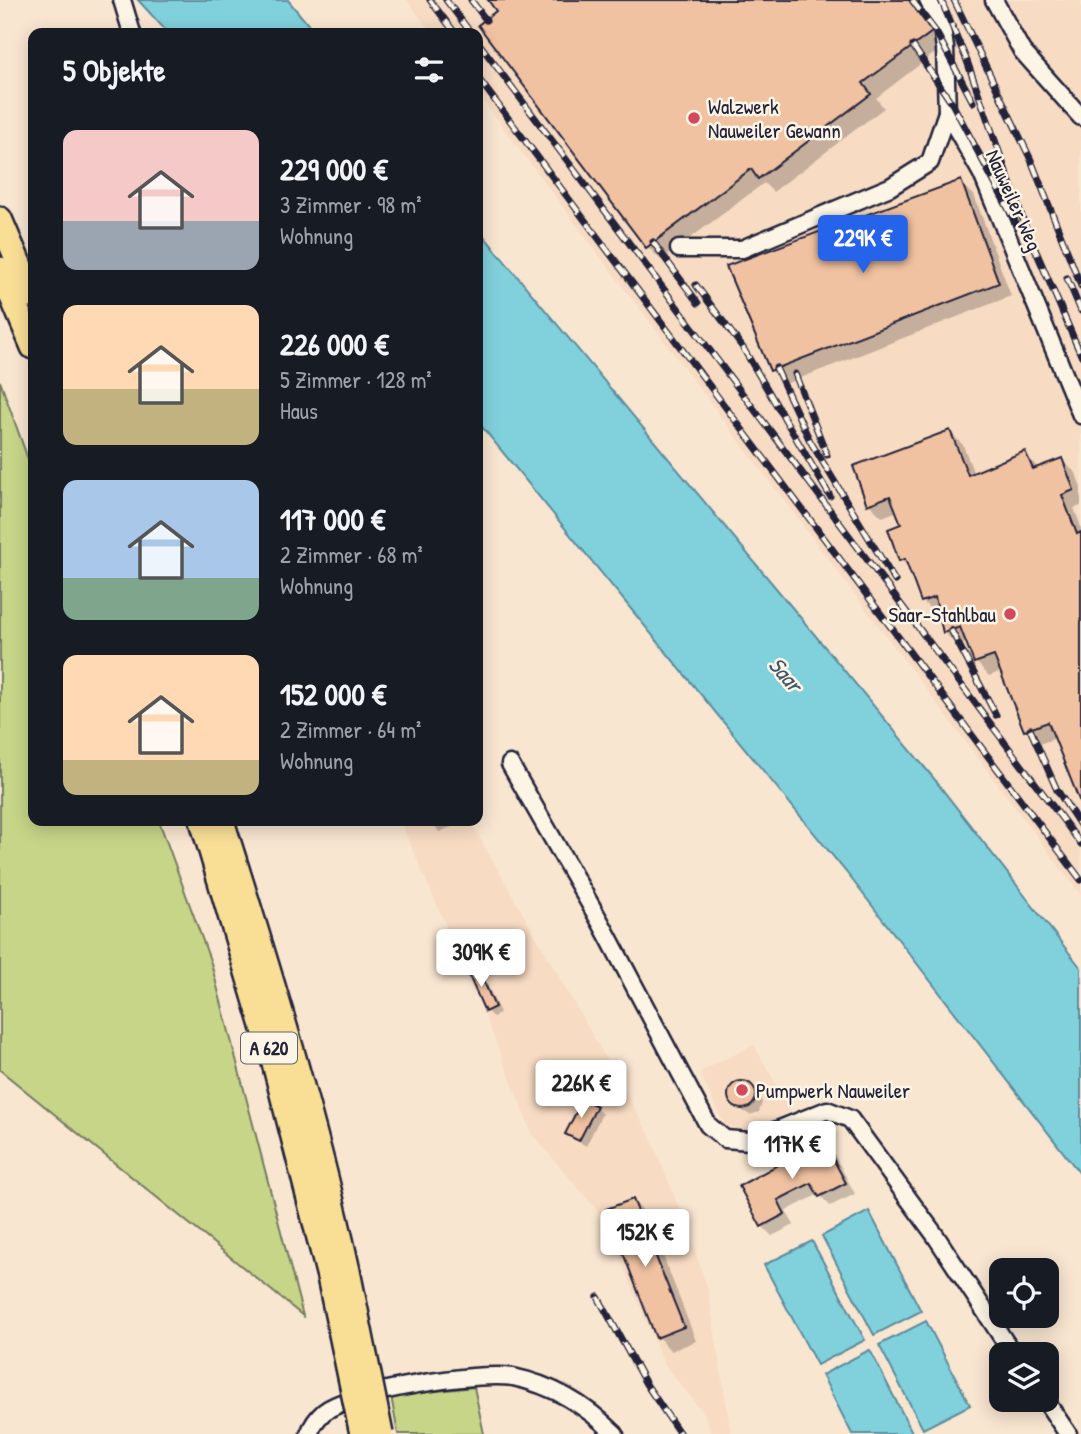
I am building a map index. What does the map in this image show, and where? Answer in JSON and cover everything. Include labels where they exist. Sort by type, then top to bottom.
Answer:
[{"type":"highway","points":[[0,219],[28,284]]},
{"type":"highway","points":[[0,269],[28,335]]},
{"type":"highway","name":"A 620","points":[[203,826],[338,1274],[381,1434]]},
{"type":"highway","name":"A 620","points":[[224,826],[293,1057],[333,1203],[338,1274],[362,1434]]},
{"type":"street","points":[[122,0],[130,28]]},
{"type":"street","name":"Nauweiler Weg","points":[[928,0],[942,28],[946,48],[947,112],[982,174],[1081,415]]},
{"type":"street","points":[[994,0],[1022,51],[1081,117]]},
{"type":"street","points":[[679,249],[742,249],[890,187],[930,163],[947,112]]},
{"type":"street","points":[[510,764],[602,925],[708,1125],[725,1139],[750,1141],[827,1110],[850,1119],[935,1235],[1005,1342]]},
{"type":"street","points":[[309,1434],[325,1412],[339,1406],[398,1388],[475,1376],[511,1377],[543,1385],[571,1399],[601,1420],[615,1434]]},
{"type":"street","points":[[1053,1412],[1068,1434]]},
{"type":"shaded area","points":[[407,0],[1081,0],[1081,895],[483,101],[483,28],[428,28]]},
{"type":"shaded area","points":[[402,826],[473,826],[650,1136],[688,1230],[708,1290],[731,1434],[712,1434],[705,1415],[664,1364],[602,1216],[532,1134],[481,1005]]},
{"type":"shaded area","name":"Pumpwerk Nauweiler","points":[[754,1045],[791,1111],[747,1133],[725,1125],[699,1072]]},
{"type":"green space","points":[[0,381],[28,459],[28,826],[161,826],[211,963],[303,1316],[0,1070]]},
{"type":"green space","points":[[474,1387],[484,1434],[398,1434],[391,1396]]},
{"type":"water","points":[[138,0],[288,0],[311,28],[163,28]]},
{"type":"water","name":"Saar","points":[[483,235],[931,775],[1081,968],[1081,1175],[846,872],[483,428]]},
{"type":"water","points":[[869,1211],[921,1311],[874,1335],[822,1236]]},
{"type":"water","points":[[812,1241],[865,1340],[817,1365],[764,1265]]},
{"type":"water","points":[[926,1321],[970,1405],[923,1429],[879,1345]]},
{"type":"water","points":[[870,1350],[913,1434],[852,1434],[822,1375]]},
{"type":"building","name":"Walzwerk Nauweiler Gewann","points":[[488,0],[909,0],[932,32],[863,83],[871,94],[758,179],[751,169],[646,248],[483,32],[483,28],[478,25],[496,11]]},
{"type":"building","points":[[961,180],[999,283],[770,371],[726,266]]},
{"type":"building","name":"Saar-Stahlbau","points":[[950,430],[968,475],[1025,451],[1033,469],[1062,458],[1074,490],[1062,495],[1077,534],[1081,532],[1081,805],[1048,722],[1024,731],[994,656],[974,663],[960,627],[943,633],[935,597],[921,602],[905,559],[899,561],[888,529],[901,524],[890,496],[867,505],[853,466]]},
{"type":"building","points":[[477,966],[495,1007],[485,1012],[467,971]]},
{"type":"building","name":"Pumpwerk Nauweiler","points":[[742,1081],[752,1085],[756,1095],[752,1105],[742,1109],[732,1105],[728,1095],[732,1085]]},
{"type":"building","points":[[583,1099],[597,1106],[579,1141],[565,1134]]},
{"type":"building","points":[[823,1140],[846,1183],[819,1197],[811,1183],[778,1200],[785,1214],[761,1227],[739,1186]]},
{"type":"building","points":[[633,1199],[684,1327],[656,1338],[606,1209]]},
{"type":"railway","points":[[430,0],[451,28]]},
{"type":"railway","points":[[446,0],[467,28]]},
{"type":"railway","points":[[471,0],[486,20]]},
{"type":"railway","points":[[912,0],[936,32],[973,102]]},
{"type":"railway","points":[[941,0],[967,61],[1026,228],[1081,355]]},
{"type":"railway","points":[[954,0],[1031,160],[1081,286]]},
{"type":"railway","points":[[913,46],[953,105],[1016,223]]},
{"type":"railway","points":[[483,49],[1081,844]]},
{"type":"railway","points":[[483,85],[1081,880]]},
{"type":"railway","points":[[653,242],[698,303]]},
{"type":"railway","points":[[1067,278],[1081,311]]},
{"type":"railway","points":[[696,285],[743,348],[830,496]]},
{"type":"railway","points":[[776,368],[810,441],[895,581]]},
{"type":"railway","points":[[795,374],[827,455]]},
{"type":"railway","points":[[951,630],[996,715]]},
{"type":"railway","points":[[1030,729],[1057,790],[1080,825]]},
{"type":"railway","points":[[598,1297],[646,1384],[680,1434]]},
{"type":"place","name":"Walzwerk Nauweiler Gewann","points":[[694,118]]},
{"type":"place","name":"Saar-Stahlbau","points":[[1010,614]]},
{"type":"place","name":"Pumpwerk Nauweiler","points":[[742,1090]]}]
